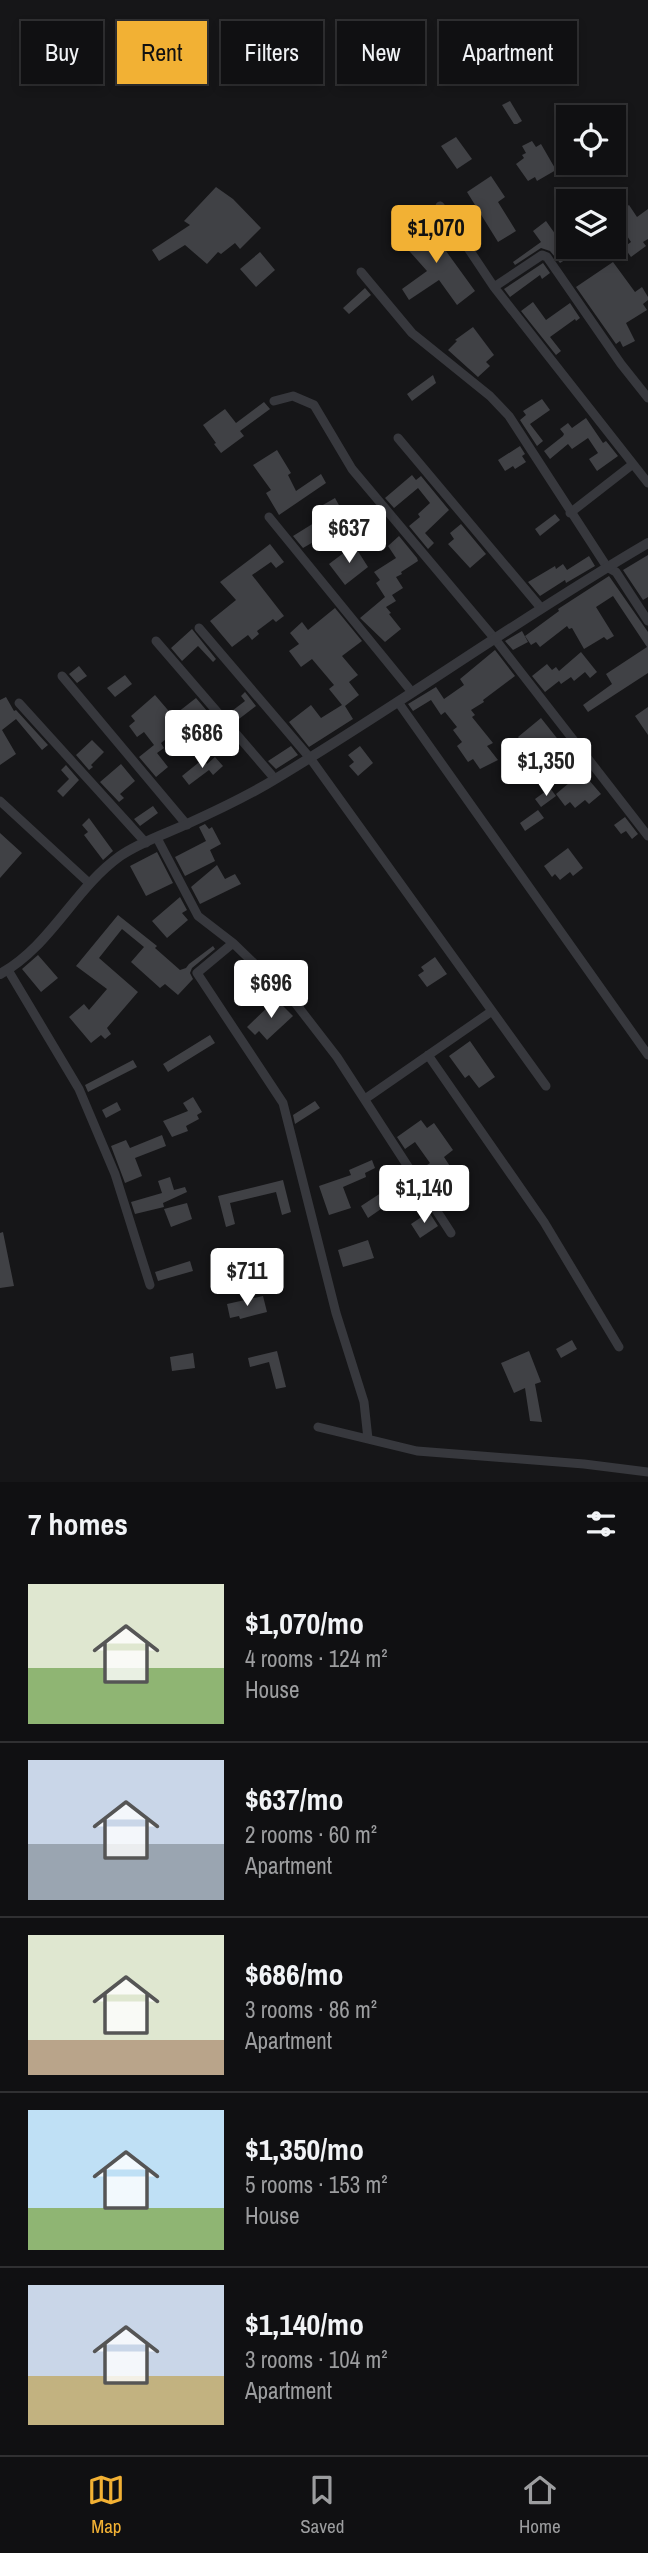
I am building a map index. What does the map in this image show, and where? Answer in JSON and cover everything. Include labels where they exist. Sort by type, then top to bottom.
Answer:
[{"type":"street","points":[[440,206],[494,287],[648,483]]},
{"type":"street","points":[[494,287],[542,255],[547,257],[621,364],[648,398]]},
{"type":"street","points":[[361,272],[412,333],[490,396],[509,416],[546,470],[570,513],[607,567],[616,572],[648,621]]},
{"type":"street","points":[[274,401],[293,396],[314,405],[352,469],[495,639],[646,830]]},
{"type":"street","points":[[398,438],[541,608]]},
{"type":"street","points":[[570,513],[633,464]]},
{"type":"street","points":[[269,517],[411,691]]},
{"type":"street","points":[[150,1285],[116,1174],[79,1089],[4,972],[42,940],[89,883],[121,856],[248,795],[275,779],[541,608],[648,543]]},
{"type":"street","points":[[199,628],[310,758],[546,1086]]},
{"type":"street","points":[[156,641],[275,779]]},
{"type":"street","points":[[62,677],[187,825]]},
{"type":"street","points":[[19,702],[146,843]]},
{"type":"street","points":[[398,702],[648,1055]]},
{"type":"street","points":[[0,801],[89,883]]},
{"type":"street","points":[[157,838],[198,916],[233,943],[296,1004],[337,1057],[451,1233]]},
{"type":"street","points":[[233,943],[197,973],[283,1103],[336,1313],[364,1402],[368,1440]]},
{"type":"street","points":[[365,1099],[492,1011]]},
{"type":"street","points":[[428,1055],[544,1222],[619,1347]]},
{"type":"street","points":[[318,1427],[417,1451],[584,1464],[648,1472]]},
{"type":"building","points":[[510,101],[522,121],[517,124],[514,124],[502,105]]},
{"type":"building","points":[[456,137],[472,159],[457,169],[441,146]]},
{"type":"building","points":[[532,141],[536,147],[541,144],[556,170],[537,181],[535,177],[528,181],[516,164],[526,153],[522,146]]},
{"type":"building","points":[[491,176],[505,197],[498,202],[516,231],[498,242],[467,192]]},
{"type":"building","points":[[216,187],[233,199],[261,228],[240,249],[235,243],[221,254],[218,252],[207,264],[185,245],[159,261],[152,250],[190,225],[184,221]]},
{"type":"building","points":[[629,205],[637,217],[648,209],[648,239],[643,242],[646,246],[631,257],[626,250],[626,246],[631,242],[626,234],[626,207]]},
{"type":"building","points":[[431,219],[452,247],[446,251],[475,291],[457,305],[439,280],[409,300],[402,289],[427,271],[403,244]]},
{"type":"building","points":[[546,221],[556,235],[556,258],[550,251],[541,248],[515,265],[513,262],[541,242],[533,231]]},
{"type":"building","points":[[260,252],[275,270],[256,287],[240,269]]},
{"type":"building","points":[[613,262],[635,292],[642,287],[648,297],[643,304],[647,310],[626,323],[635,341],[623,347],[620,341],[616,344],[576,287]]},
{"type":"building","points":[[543,263],[550,273],[542,279],[540,275],[510,297],[504,289]]},
{"type":"building","points":[[365,288],[371,295],[349,314],[343,308]]},
{"type":"building","points":[[533,302],[546,320],[570,303],[580,318],[550,337],[561,351],[556,355],[521,311]]},
{"type":"building","points":[[473,327],[494,355],[486,362],[490,366],[478,377],[448,350],[457,341],[455,340]]},
{"type":"building","points":[[433,375],[436,383],[412,401],[407,394]]},
{"type":"building","points":[[542,399],[550,410],[530,424],[543,441],[537,446],[520,420],[526,415],[523,411]]},
{"type":"building","points":[[264,402],[270,409],[240,431],[244,436],[221,453],[203,425],[225,409],[236,423]]},
{"type":"building","points":[[586,418],[603,443],[606,441],[618,456],[597,471],[589,459],[598,453],[588,438],[572,449],[568,444],[550,459],[544,451],[563,436],[560,429],[568,423],[572,428]]},
{"type":"building","points":[[520,446],[526,462],[515,469],[513,466],[505,471],[498,460]]},
{"type":"building","points":[[277,450],[291,473],[288,475],[296,491],[321,474],[326,483],[279,515],[266,493],[271,490],[253,465]]},
{"type":"building","points":[[412,475],[416,480],[421,476],[449,510],[425,533],[434,543],[428,549],[409,526],[430,503],[418,488],[394,508],[385,498]]},
{"type":"building","points":[[335,498],[340,507],[333,512],[341,526],[303,548],[293,536],[322,518],[316,509]]},
{"type":"building","points":[[555,514],[560,520],[540,536],[535,529]]},
{"type":"building","points":[[461,524],[486,554],[470,568],[448,544],[454,539],[450,533]]},
{"type":"building","points":[[399,536],[418,561],[396,577],[403,588],[392,595],[396,601],[386,607],[401,629],[385,642],[360,618],[385,597],[376,583],[380,580],[374,572],[396,558],[388,546]]},
{"type":"building","points":[[270,544],[284,562],[276,568],[271,562],[252,575],[284,616],[276,622],[273,619],[257,631],[259,634],[252,640],[248,635],[232,647],[210,621],[236,600],[220,582]]},
{"type":"building","points":[[354,545],[368,567],[345,585],[329,564]]},
{"type":"building","points":[[648,555],[648,597],[643,600],[623,570]]},
{"type":"building","points":[[589,556],[595,566],[540,596],[528,582],[555,566],[556,569],[563,564],[567,570]]},
{"type":"building","points":[[609,576],[648,632],[648,673],[588,712],[583,705],[612,684],[606,674],[647,647],[613,596],[596,607],[614,636],[607,640],[604,637],[584,649],[572,628],[567,626],[540,647],[536,642],[531,645],[525,636],[559,611],[558,609]]},
{"type":"building","points":[[335,608],[362,641],[342,656],[358,675],[349,682],[359,695],[345,706],[353,719],[309,747],[289,722],[311,705],[321,718],[342,705],[329,689],[334,685],[312,659],[301,667],[289,651],[299,644],[290,633],[302,622],[308,630]]},
{"type":"building","points":[[192,629],[216,659],[213,662],[198,646],[182,661],[171,648]]},
{"type":"building","points":[[522,631],[528,642],[513,650],[505,641]]},
{"type":"building","points":[[495,650],[515,676],[471,710],[475,715],[472,717],[493,743],[487,746],[498,760],[480,769],[473,759],[468,762],[457,746],[462,742],[453,730],[457,727],[445,712],[441,715],[431,700],[413,711],[408,704],[436,687],[444,699],[464,685],[460,679]]},
{"type":"building","points":[[581,652],[597,672],[590,678],[585,672],[574,681],[571,677],[561,684],[559,681],[545,692],[532,676],[547,664],[552,670],[556,667],[559,671]]},
{"type":"building","points":[[79,666],[87,676],[77,683],[69,674]]},
{"type":"building","points":[[125,675],[132,684],[115,697],[107,688]]},
{"type":"building","points":[[245,692],[256,706],[235,722],[228,714],[245,701],[241,696]]},
{"type":"building","points":[[155,695],[173,716],[196,698],[224,731],[219,735],[215,729],[199,742],[186,726],[183,729],[182,727],[161,743],[164,748],[157,753],[168,767],[156,777],[139,757],[154,745],[144,732],[137,737],[129,726],[135,721],[131,716]]},
{"type":"building","points":[[6,697],[14,711],[16,710],[48,745],[42,750],[16,719],[2,730],[16,754],[0,765],[0,700]]},
{"type":"building","points":[[648,707],[648,735],[635,716]]},
{"type":"building","points":[[541,718],[560,742],[552,749],[543,745],[535,752],[530,746],[527,749],[518,737]]},
{"type":"building","points":[[92,740],[104,752],[89,770],[76,755]]},
{"type":"building","points":[[291,746],[298,755],[276,769],[268,761]]},
{"type":"building","points":[[360,746],[373,763],[358,776],[349,766],[354,762],[348,755]]},
{"type":"building","points":[[215,757],[223,766],[213,775],[209,770],[189,785],[182,776],[203,759],[207,764]]},
{"type":"building","points":[[121,764],[135,781],[120,794],[124,798],[119,802],[100,782]]},
{"type":"building","points":[[66,765],[79,780],[63,797],[57,791],[69,779],[61,770]]},
{"type":"building","points":[[582,772],[601,794],[589,804],[585,800],[575,808],[570,802],[565,806],[556,794]]},
{"type":"building","points":[[550,788],[556,796],[541,807],[535,799]]},
{"type":"building","points":[[153,806],[158,813],[140,826],[134,819]]},
{"type":"building","points":[[538,810],[544,818],[525,831],[520,823]]},
{"type":"building","points":[[625,817],[638,834],[632,839],[626,831],[621,834],[614,825]]},
{"type":"building","points":[[89,818],[113,851],[103,860],[84,835],[88,832],[82,825]]},
{"type":"building","points":[[205,824],[209,829],[212,827],[221,844],[210,850],[215,861],[185,876],[175,857],[206,841],[199,827]]},
{"type":"building","points":[[0,833],[22,853],[0,878]]},
{"type":"building","points":[[568,848],[583,868],[573,876],[570,872],[560,880],[555,874],[552,877],[544,866]]},
{"type":"building","points":[[157,852],[173,883],[146,896],[130,866]]},
{"type":"building","points":[[217,865],[225,879],[235,874],[241,884],[200,904],[191,887]]},
{"type":"building","points":[[180,897],[187,910],[182,913],[188,920],[167,938],[152,921]]},
{"type":"building","points":[[118,915],[157,946],[155,948],[180,970],[213,946],[215,949],[192,968],[190,973],[193,979],[178,995],[165,984],[160,988],[131,962],[144,947],[122,929],[99,958],[138,992],[107,1028],[111,1034],[105,1039],[101,1035],[91,1043],[69,1017],[84,1004],[89,1010],[107,989],[76,966]]},
{"type":"building","points":[[38,955],[58,978],[41,992],[22,969]]},
{"type":"building","points":[[435,957],[447,974],[427,987],[418,975],[424,971],[421,967]]},
{"type":"building","points":[[276,999],[293,1016],[267,1040],[259,1031],[255,1035],[247,1027]]},
{"type":"building","points":[[210,1035],[215,1043],[168,1072],[163,1064]]},
{"type":"building","points":[[470,1041],[495,1077],[479,1088],[469,1075],[465,1078],[449,1056]]},
{"type":"building","points":[[133,1060],[137,1067],[88,1092],[85,1085]]},
{"type":"building","points":[[193,1097],[202,1112],[197,1115],[199,1119],[186,1126],[188,1131],[172,1137],[163,1121],[188,1111],[183,1103]]},
{"type":"building","points":[[315,1101],[320,1108],[295,1124],[293,1115]]},
{"type":"building","points":[[117,1102],[121,1110],[106,1118],[102,1110]]},
{"type":"building","points":[[421,1120],[427,1128],[434,1123],[453,1150],[444,1157],[457,1177],[435,1191],[421,1169],[430,1163],[415,1142],[405,1149],[397,1137]]},
{"type":"building","points":[[162,1135],[166,1146],[135,1158],[142,1176],[125,1183],[111,1146],[126,1140],[130,1148]]},
{"type":"building","points":[[372,1160],[375,1168],[365,1173],[366,1177],[343,1187],[351,1208],[329,1215],[319,1186],[351,1175],[349,1170]]},
{"type":"building","points":[[170,1177],[174,1190],[185,1187],[187,1192],[163,1203],[164,1207],[135,1214],[131,1202],[162,1193],[158,1181]]},
{"type":"building","points":[[283,1180],[291,1212],[282,1215],[276,1192],[230,1203],[235,1224],[226,1227],[218,1196]]},
{"type":"building","points":[[387,1189],[394,1200],[368,1218],[361,1206]]},
{"type":"building","points":[[187,1203],[192,1219],[171,1227],[164,1209]]},
{"type":"building","points":[[429,1212],[438,1226],[420,1238],[411,1224]]},
{"type":"building","points":[[3,1232],[14,1286],[0,1288],[0,1233]]},
{"type":"building","points":[[368,1240],[374,1258],[343,1267],[338,1250]]},
{"type":"building","points":[[190,1261],[193,1271],[158,1281],[155,1272]]},
{"type":"building","points":[[263,1296],[267,1312],[240,1319],[239,1316],[230,1318],[227,1304]]},
{"type":"building","points":[[572,1340],[577,1349],[561,1358],[556,1349]]},
{"type":"building","points":[[277,1351],[286,1387],[276,1389],[269,1362],[250,1367],[248,1358]]},
{"type":"building","points":[[529,1351],[541,1382],[535,1384],[542,1422],[530,1421],[525,1388],[514,1393],[501,1363]]},
{"type":"building","points":[[193,1353],[195,1368],[172,1371],[170,1357]]}]
